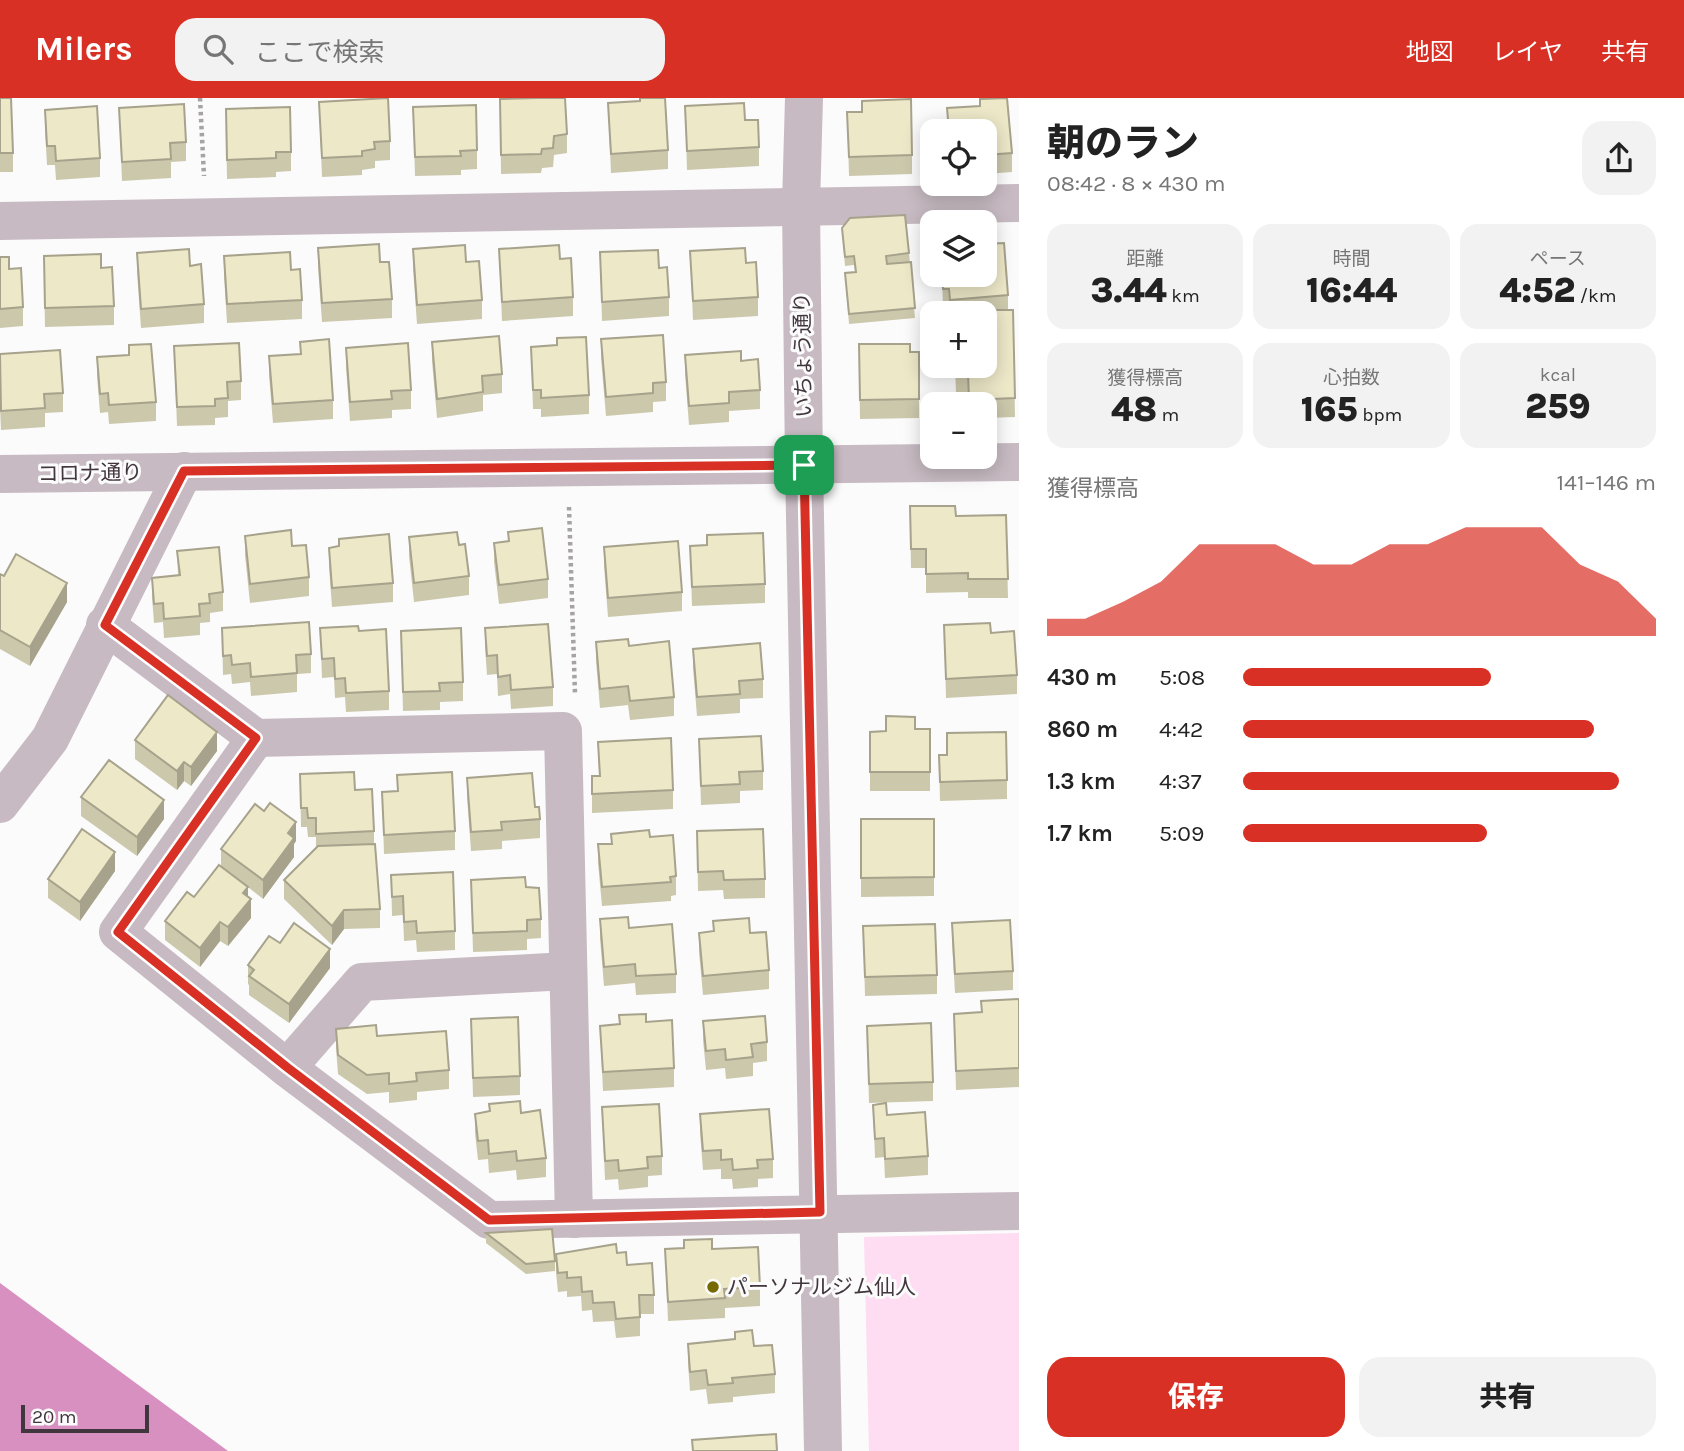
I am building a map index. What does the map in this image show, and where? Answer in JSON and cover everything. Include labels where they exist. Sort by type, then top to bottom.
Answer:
[{"type":"street","name":"いちょう通り","points":[[804,98],[801,205],[804,465],[823,1451]]},
{"type":"street","points":[[0,221],[1019,203]]},
{"type":"street","name":"コロナ通り","points":[[0,474],[1019,462]]},
{"type":"street","points":[[0,804],[50,739],[184,471]]},
{"type":"street","points":[[105,625],[256,738],[564,732],[574,1219]]},
{"type":"street","points":[[256,738],[118,932],[288,1068],[489,1220],[820,1212],[1019,1211]]},
{"type":"street","points":[[288,1068],[362,982],[567,971]]},
{"type":"path","points":[[200,98],[204,185]]},
{"type":"path","points":[[569,501],[575,695]]},
{"type":"shaded area","points":[[1019,1233],[1019,1451],[869,1451],[864,1237]]},
{"type":"shaded area","points":[[0,1283],[228,1451],[0,1451]]},
{"type":"building","points":[[0,98],[11,98],[13,153],[0,153]]},
{"type":"building","points":[[388,98],[390,141],[374,142],[375,149],[362,151],[362,156],[322,158],[319,102]]},
{"type":"building","points":[[565,98],[567,134],[554,136],[553,148],[542,149],[541,154],[501,155],[500,99]]},
{"type":"building","points":[[640,98],[665,98],[668,150],[611,154],[608,103],[640,101]]},
{"type":"building","points":[[1007,98],[1012,153],[997,154],[997,119],[948,119],[947,108],[980,106],[980,99]]},
{"type":"building","points":[[911,99],[912,155],[849,157],[847,112],[862,112],[862,101]]},
{"type":"building","points":[[744,103],[745,120],[758,120],[759,147],[687,151],[685,106]]},
{"type":"building","points":[[184,104],[186,142],[170,143],[171,159],[122,162],[119,108]]},
{"type":"building","points":[[476,105],[477,150],[460,151],[461,156],[415,157],[413,107]]},
{"type":"building","points":[[97,106],[100,158],[56,161],[55,146],[47,146],[45,110]]},
{"type":"building","points":[[290,107],[291,152],[276,152],[276,158],[227,160],[226,109]]},
{"type":"building","points":[[905,215],[909,253],[886,256],[887,264],[911,262],[915,308],[849,314],[845,273],[856,272],[854,256],[845,257],[842,228],[850,218]]},
{"type":"building","points":[[997,243],[1004,243],[1008,295],[950,300],[949,289],[943,287],[997,287]]},
{"type":"building","points":[[379,244],[380,262],[389,262],[392,299],[322,303],[318,248]]},
{"type":"building","points":[[465,245],[466,262],[479,261],[482,300],[417,305],[413,249]]},
{"type":"building","points":[[559,245],[560,259],[571,258],[573,297],[502,302],[499,249]]},
{"type":"building","points":[[745,248],[746,263],[756,262],[758,297],[693,301],[690,251]]},
{"type":"building","points":[[189,249],[190,266],[201,264],[204,304],[141,309],[137,253]]},
{"type":"building","points":[[658,250],[659,268],[667,267],[669,297],[602,302],[600,252]]},
{"type":"building","points":[[290,252],[291,270],[300,269],[302,300],[227,304],[224,256]]},
{"type":"building","points":[[101,254],[101,268],[112,267],[114,306],[45,308],[44,256]]},
{"type":"building","points":[[0,257],[9,257],[9,269],[21,268],[23,307],[0,309]]},
{"type":"building","points":[[997,310],[1013,310],[1015,398],[997,399],[997,392],[969,392],[968,378],[997,378]]},
{"type":"building","points":[[663,335],[666,382],[653,383],[653,393],[606,397],[601,339]]},
{"type":"building","points":[[499,336],[502,374],[482,376],[483,392],[437,399],[432,342]]},
{"type":"building","points":[[586,337],[589,395],[541,398],[541,390],[533,390],[531,347],[557,345],[557,338]]},
{"type":"building","points":[[329,339],[333,400],[273,404],[269,356],[301,354],[300,342]]},
{"type":"building","points":[[239,343],[241,381],[227,382],[228,398],[215,399],[215,406],[177,407],[174,346]]},
{"type":"building","points":[[408,343],[411,390],[391,391],[392,399],[350,402],[346,348]]},
{"type":"building","points":[[151,344],[156,402],[109,405],[108,393],[100,394],[97,357],[129,355],[129,345]]},
{"type":"building","points":[[859,344],[910,344],[910,352],[919,352],[919,399],[860,400]]},
{"type":"building","points":[[60,350],[63,393],[44,394],[45,408],[1,411],[0,354]]},
{"type":"building","points":[[741,351],[741,361],[758,359],[760,390],[729,392],[729,403],[689,406],[685,355]]},
{"type":"building","points":[[910,506],[955,506],[956,516],[1006,515],[1008,579],[968,579],[968,573],[926,574],[926,549],[911,549]]},
{"type":"building","points":[[542,528],[548,579],[499,585],[494,543],[509,541],[508,532]]},
{"type":"building","points":[[291,530],[292,546],[306,545],[309,577],[250,584],[245,536]]},
{"type":"building","points":[[457,532],[459,545],[465,544],[469,576],[414,583],[409,537]]},
{"type":"building","points":[[763,533],[765,584],[692,587],[690,546],[707,545],[707,535]]},
{"type":"building","points":[[389,534],[393,583],[332,588],[329,548],[339,546],[339,539]]},
{"type":"building","points":[[678,541],[682,592],[608,598],[604,547]]},
{"type":"building","points":[[219,547],[223,592],[209,594],[210,603],[199,604],[200,616],[164,619],[163,603],[154,604],[152,578],[180,575],[177,551]]},
{"type":"building","points":[[16,554],[67,583],[30,647],[0,630],[0,574],[4,576]]},
{"type":"building","points":[[309,622],[311,654],[296,655],[297,673],[251,677],[250,663],[232,665],[231,655],[223,656],[222,628]]},
{"type":"building","points":[[990,623],[991,633],[1014,631],[1017,675],[946,679],[944,625]]},
{"type":"building","points":[[548,624],[553,687],[511,690],[510,675],[498,677],[497,655],[487,656],[485,628]]},
{"type":"building","points":[[358,626],[359,631],[386,629],[389,691],[346,693],[345,678],[335,679],[334,658],[322,659],[320,628]]},
{"type":"building","points":[[461,628],[463,682],[439,683],[440,691],[403,692],[401,631]]},
{"type":"building","points":[[628,639],[629,646],[669,641],[674,697],[630,701],[628,686],[600,689],[596,642]]},
{"type":"building","points":[[760,643],[763,679],[739,681],[740,694],[697,697],[693,649]]},
{"type":"building","points":[[168,695],[217,732],[191,767],[184,762],[177,771],[135,740]]},
{"type":"building","points":[[886,716],[915,717],[915,729],[930,729],[930,772],[870,772],[870,732],[886,731]]},
{"type":"building","points":[[1006,732],[1007,780],[940,782],[939,755],[947,755],[947,733]]},
{"type":"building","points":[[761,736],[763,771],[739,772],[740,784],[701,786],[699,739]]},
{"type":"building","points":[[671,738],[673,790],[592,794],[592,776],[600,776],[598,742]]},
{"type":"building","points":[[109,760],[164,800],[137,837],[81,797]]},
{"type":"building","points":[[354,772],[355,790],[372,789],[374,831],[316,834],[316,818],[308,818],[307,808],[301,808],[300,774]]},
{"type":"building","points":[[452,772],[455,831],[384,835],[382,792],[398,791],[397,775]]},
{"type":"building","points":[[532,773],[535,807],[539,807],[540,819],[501,822],[502,830],[471,832],[467,778]]},
{"type":"building","points":[[270,803],[296,822],[288,833],[294,838],[263,880],[221,849],[255,804],[264,811]]},
{"type":"building","points":[[861,819],[934,819],[934,877],[861,878]]},
{"type":"building","points":[[82,829],[115,852],[80,902],[48,879]]},
{"type":"building","points":[[763,829],[765,879],[724,880],[723,871],[698,872],[697,831]]},
{"type":"building","points":[[649,830],[650,837],[673,835],[676,876],[670,877],[671,882],[602,887],[598,844],[612,844],[611,834]]},
{"type":"building","points":[[375,844],[380,909],[344,910],[332,926],[284,880],[318,846]]},
{"type":"building","points":[[219,865],[248,887],[243,893],[251,899],[228,927],[220,922],[200,948],[165,921],[187,892],[194,897]]},
{"type":"building","points":[[453,872],[455,931],[417,933],[416,921],[404,922],[403,896],[392,897],[391,875]]},
{"type":"building","points":[[525,877],[526,887],[539,888],[541,919],[527,920],[527,931],[473,933],[471,880]]},
{"type":"building","points":[[628,917],[629,928],[672,924],[676,974],[636,976],[635,964],[604,967],[600,919]]},
{"type":"building","points":[[749,918],[750,933],[766,932],[769,970],[703,976],[699,933],[714,931],[713,921]]},
{"type":"building","points":[[1010,920],[1013,971],[955,974],[952,923]]},
{"type":"building","points":[[294,923],[330,949],[289,1004],[249,976],[254,970],[248,965],[269,936],[280,943]]},
{"type":"building","points":[[935,924],[937,975],[865,977],[863,926]]},
{"type":"building","points":[[1019,999],[1019,1068],[956,1071],[954,1014],[982,1012],[981,1001]]},
{"type":"building","points":[[646,1014],[646,1022],[672,1020],[674,1068],[603,1072],[600,1026],[620,1024],[619,1015]]},
{"type":"building","points":[[765,1016],[767,1042],[751,1044],[753,1057],[726,1060],[725,1049],[706,1051],[703,1021]]},
{"type":"building","points":[[518,1017],[520,1076],[473,1078],[471,1019]]},
{"type":"building","points":[[931,1023],[933,1082],[869,1084],[867,1026]]},
{"type":"building","points":[[376,1025],[377,1036],[446,1031],[449,1070],[416,1073],[417,1081],[389,1084],[389,1073],[367,1075],[338,1055],[336,1029]]},
{"type":"building","points":[[520,1101],[521,1113],[540,1110],[546,1158],[517,1161],[516,1151],[489,1154],[488,1140],[478,1141],[475,1114],[490,1111],[489,1104]]},
{"type":"building","points":[[886,1103],[887,1115],[925,1112],[928,1156],[885,1159],[884,1138],[875,1139],[873,1105]]},
{"type":"building","points":[[659,1104],[662,1156],[647,1157],[648,1168],[619,1171],[618,1160],[605,1161],[602,1107]]},
{"type":"building","points":[[769,1109],[773,1159],[757,1160],[758,1168],[733,1170],[732,1159],[721,1160],[721,1150],[703,1151],[700,1114]]},
{"type":"building","points":[[552,1229],[555,1261],[526,1264],[486,1233]]},
{"type":"building","name":"パーソナルジム仙人","points":[[712,1239],[712,1249],[758,1247],[760,1287],[724,1289],[725,1298],[668,1302],[665,1249],[684,1248],[684,1240]]},
{"type":"building","points":[[616,1244],[617,1253],[626,1252],[627,1265],[652,1263],[654,1295],[639,1295],[640,1317],[616,1319],[614,1302],[593,1303],[592,1291],[582,1292],[581,1277],[567,1278],[567,1272],[558,1273],[556,1254]]},
{"type":"building","points":[[752,1330],[754,1346],[772,1345],[775,1374],[732,1378],[733,1383],[708,1385],[706,1370],[690,1372],[688,1344],[735,1339],[735,1332]]},
{"type":"building","points":[[776,1434],[777,1451],[693,1451],[692,1440]]},
{"type":"place","name":"パーソナルジム仙人","points":[[713,1287]]},
{"type":"route","points":[[804,465],[820,1212],[489,1220],[288,1068],[118,932],[256,738],[105,625],[184,471],[804,465]]}]
